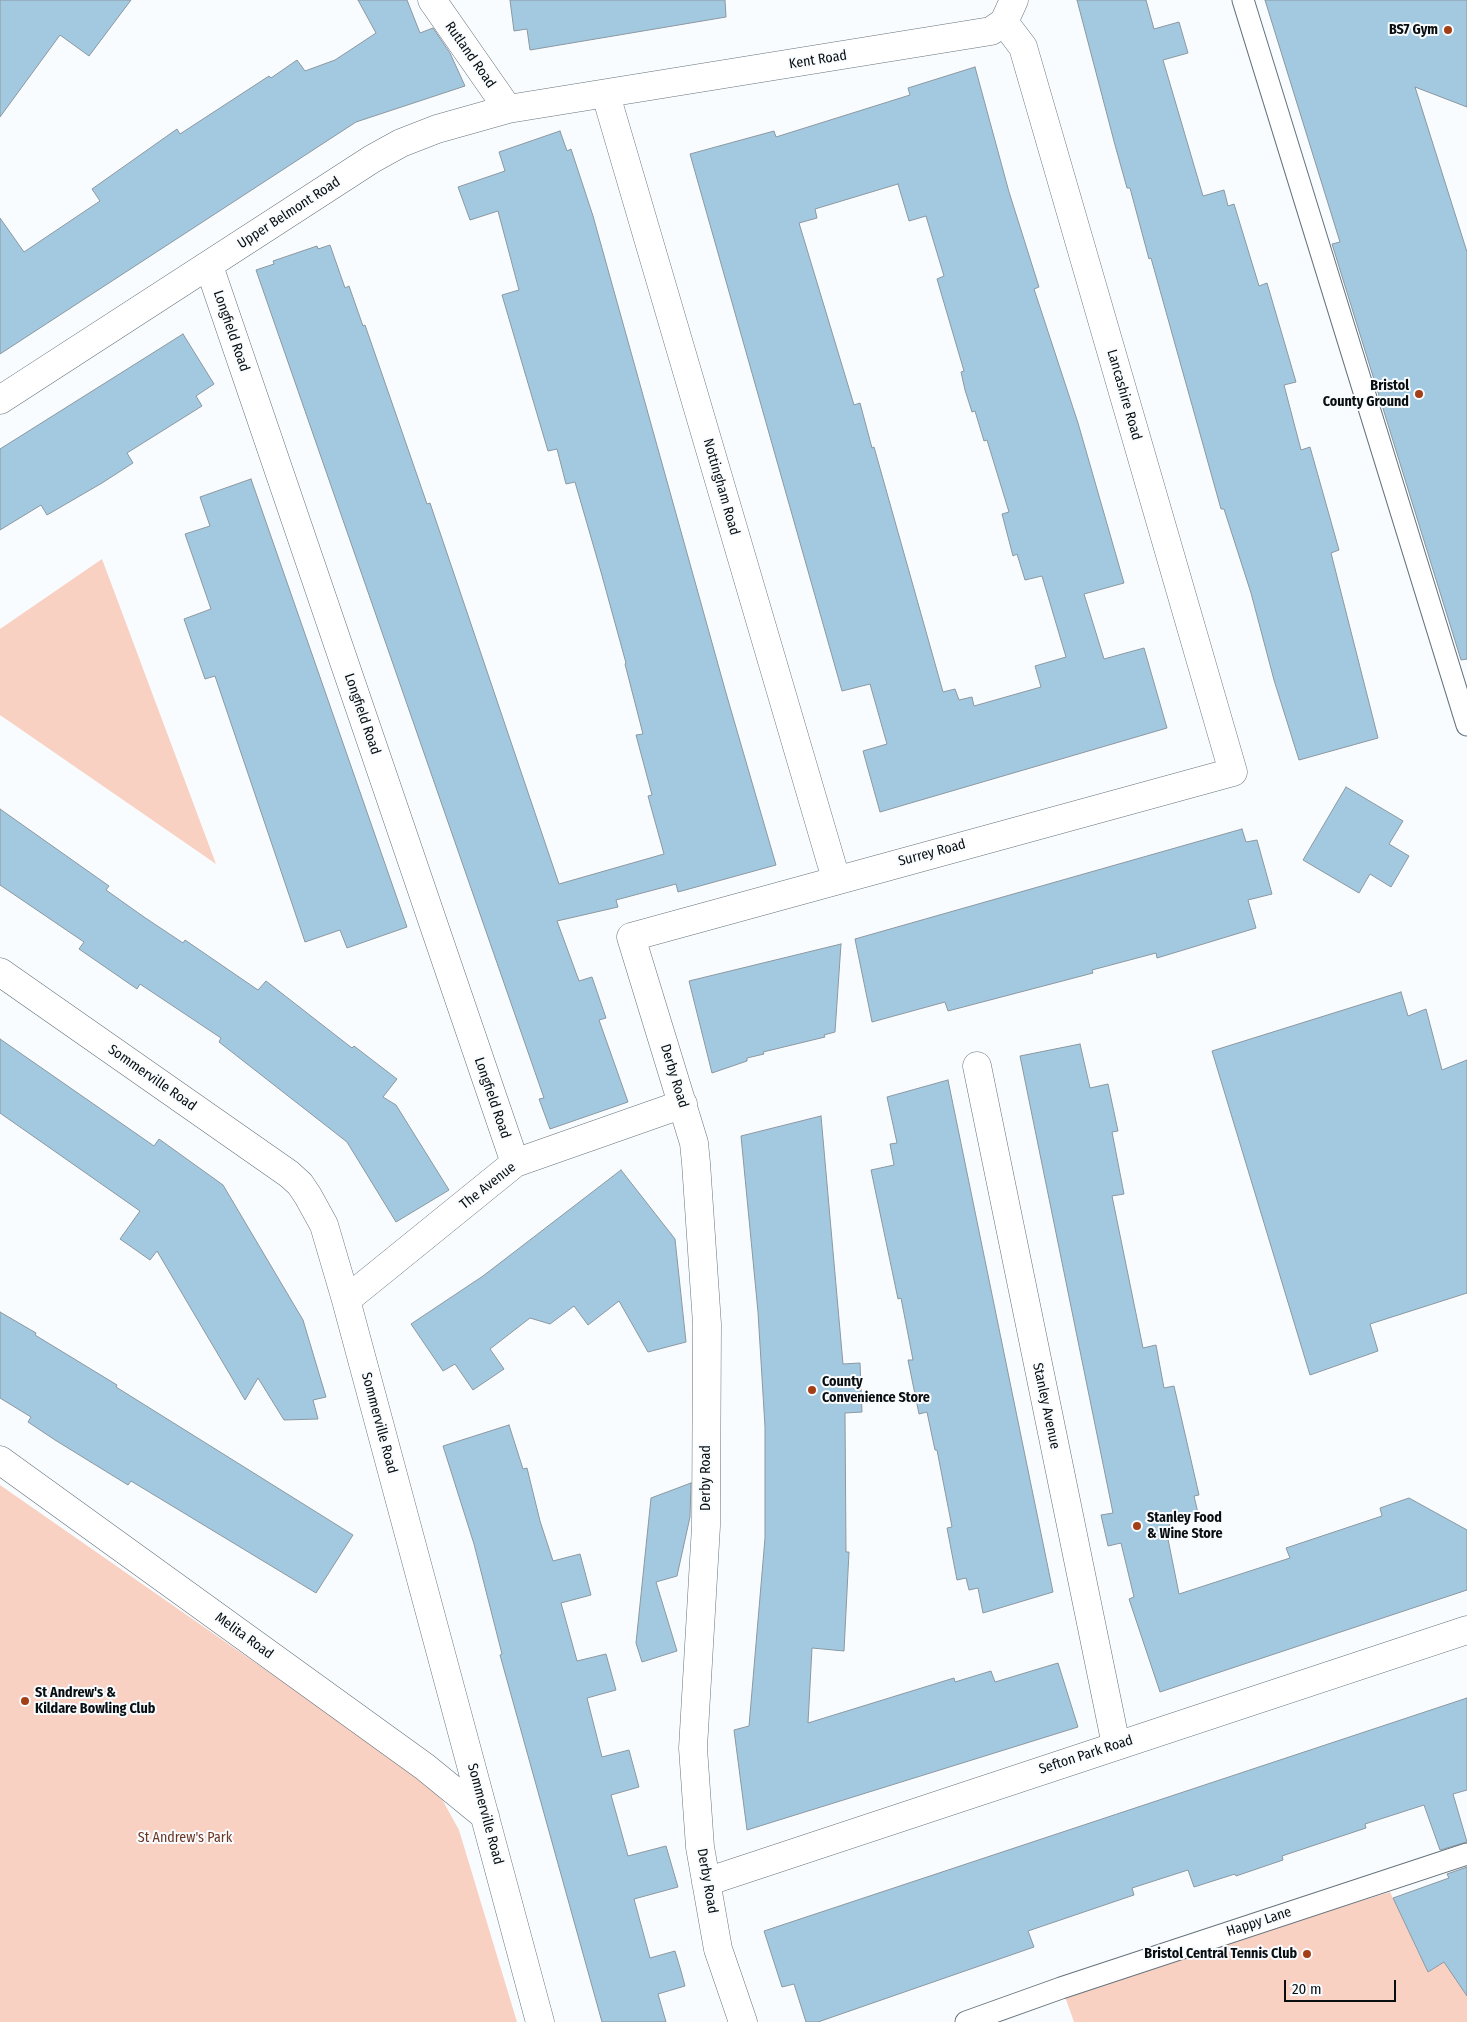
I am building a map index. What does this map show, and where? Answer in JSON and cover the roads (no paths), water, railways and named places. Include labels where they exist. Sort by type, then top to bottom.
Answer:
[{"type":"street","name":"Rutland Road","points":[[432,0],[508,109]]},
{"type":"street","name":"Kent Road","points":[[606,95],[991,31],[1009,11]]},
{"type":"street","name":"Lancashire Road","points":[[1009,11],[1023,47],[1233,772]]},
{"type":"street","name":"Upper Belmont Road","points":[[0,400],[209,266],[372,158],[401,143],[437,129],[508,109],[606,95]]},
{"type":"street","name":"Nottingham Road","points":[[606,95],[836,879]]},
{"type":"street","name":"Longfield Road","points":[[209,266],[514,1163]]},
{"type":"street","name":"Surrey Road","points":[[631,936],[1233,772]]},
{"type":"street","name":"Derby Road","points":[[631,936],[694,1143],[706,1324],[706,1526],[693,1748],[700,1847],[718,1949],[743,2022]]},
{"type":"street","name":"Sommerville Road","points":[[0,972],[289,1174],[300,1184],[324,1226],[346,1300],[540,2022]]},
{"type":"street","name":"Stanley Avenue","points":[[977,1066],[1116,1746]]},
{"type":"street","name":"The Avenue","points":[[346,1300],[514,1163],[682,1104]]},
{"type":"street","name":"Melita Road","points":[[0,1460],[417,1762],[485,1816]]},
{"type":"street","name":"Sefton Park Road","points":[[706,1882],[1467,1630]]},
{"type":"lane","points":[[1243,0],[1467,725]]},
{"type":"lane","name":"Happy Lane","points":[[966,2022],[1061,1988],[1467,1854]]},
{"type":"place","name":"BS7 Gym","points":[[1448,30]]},
{"type":"place","name":"Bristol County Ground","points":[[1419,394]]},
{"type":"place","name":"County Convenience Store","points":[[812,1390]]},
{"type":"place","name":"Stanley Food & Wine Store","points":[[1137,1526]]},
{"type":"place","name":"St Andrew's & Kildare Bowling Club","points":[[25,1701]]},
{"type":"place","name":"Bristol Central Tennis Club","points":[[1307,1954]]},
{"type":"park label","name":"St Andrew's Park","points":[[185,1838]]}]
